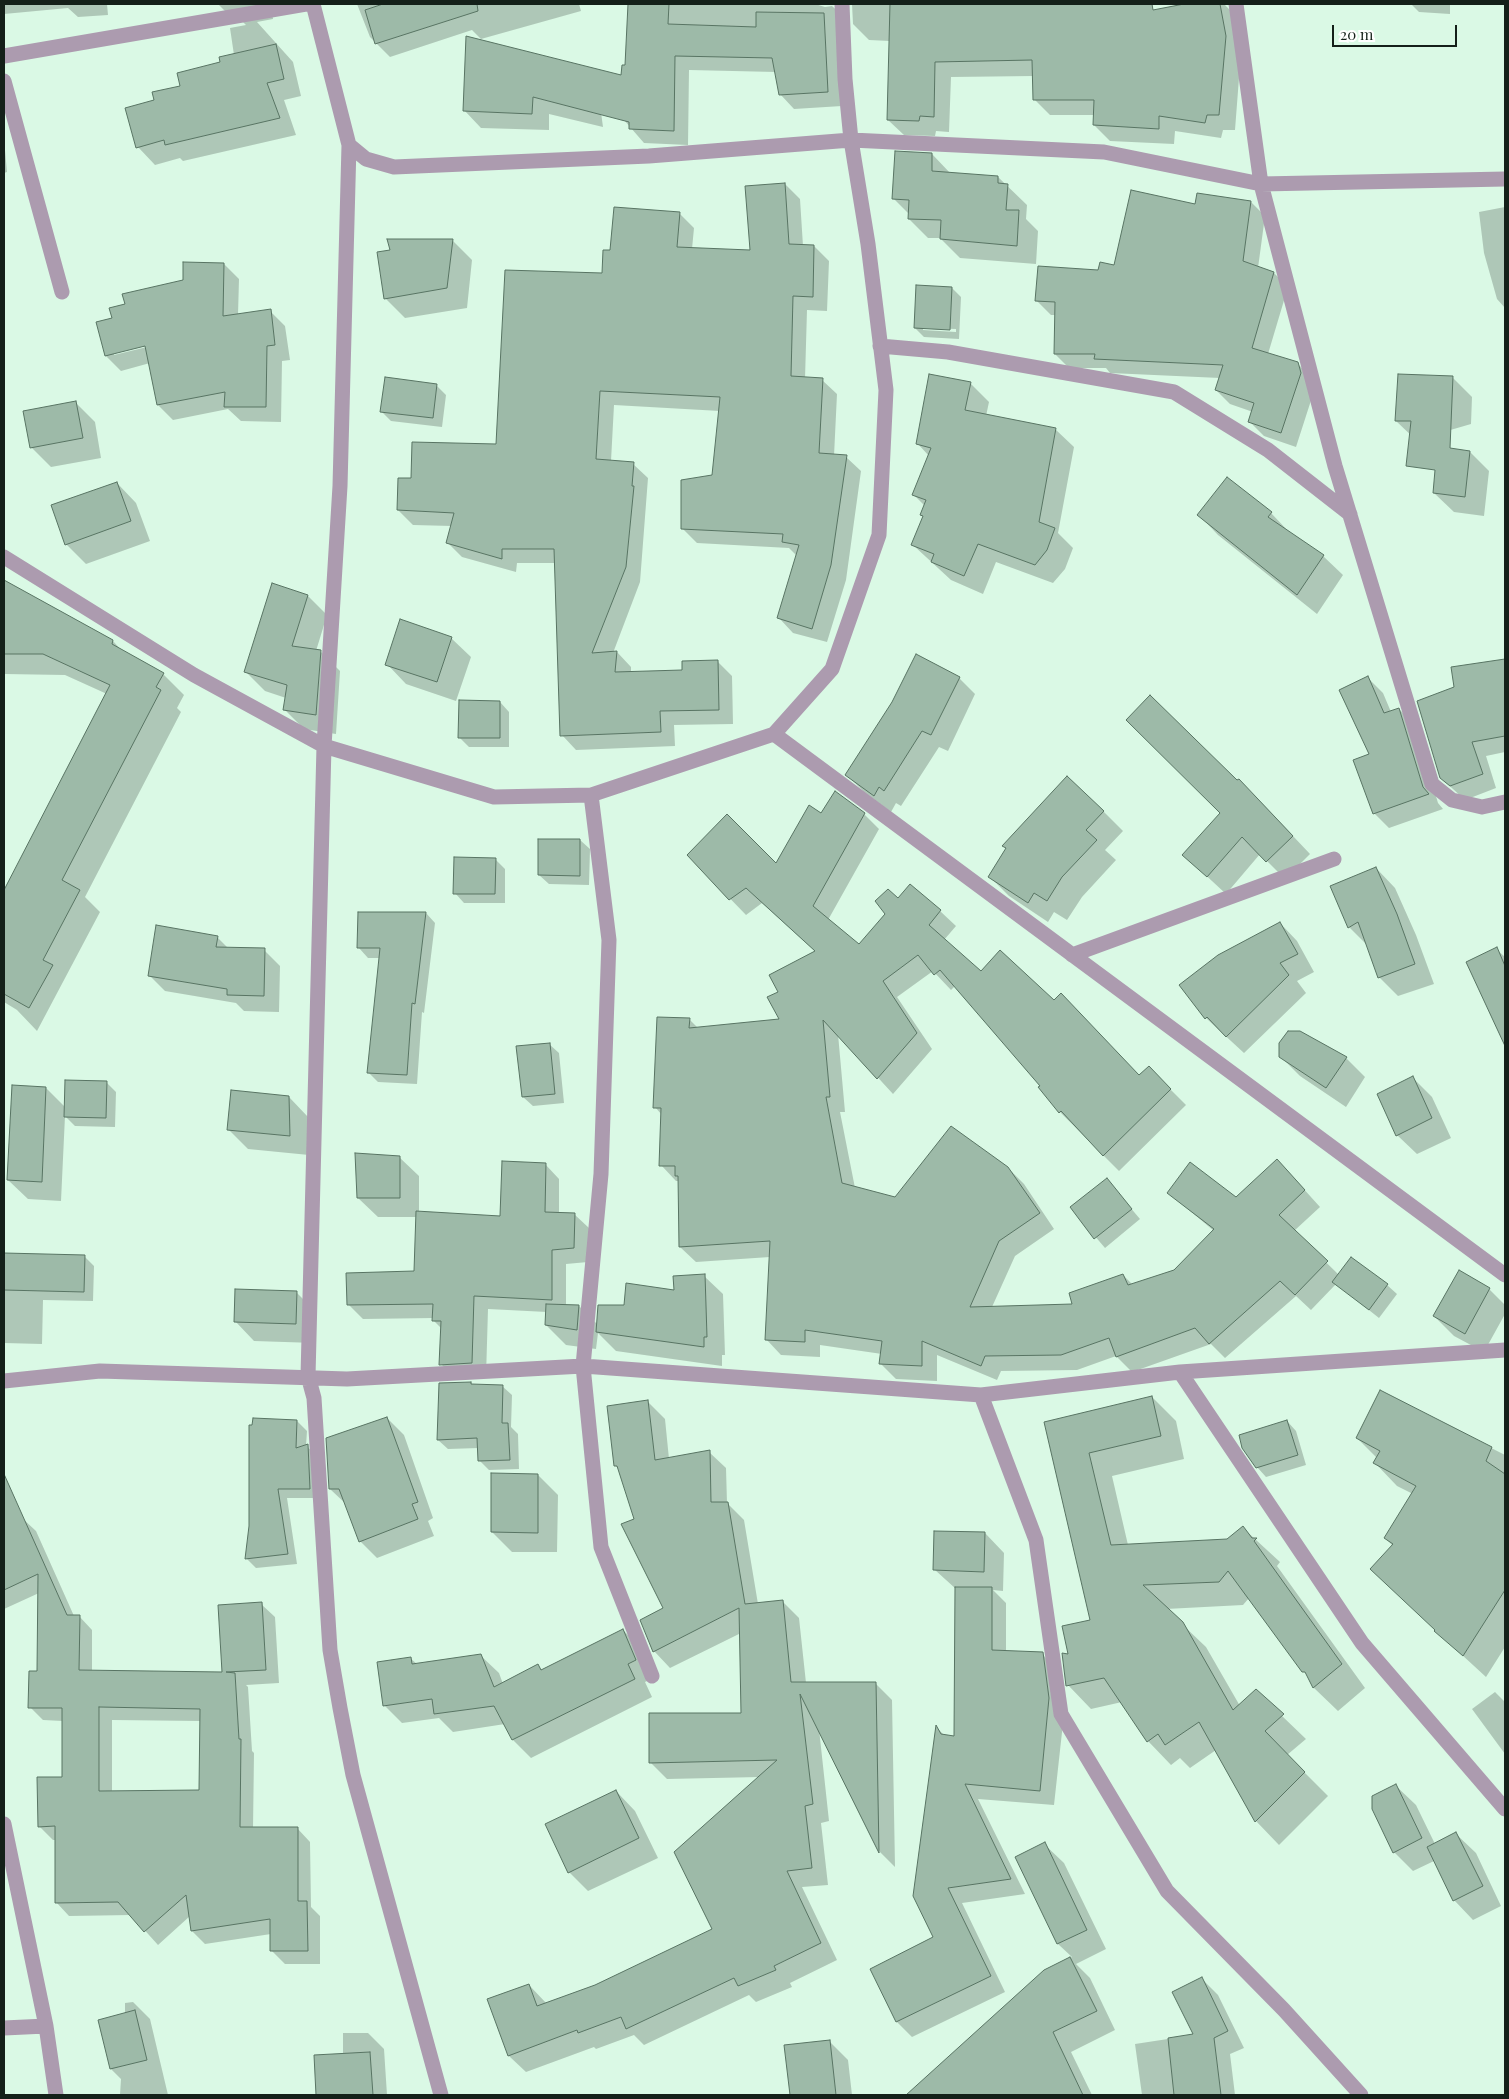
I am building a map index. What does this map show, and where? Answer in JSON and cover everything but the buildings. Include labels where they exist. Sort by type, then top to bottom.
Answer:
[{"type":"street","points":[[4,56],[306,4]]},
{"type":"street","points":[[313,4],[349,145],[340,486],[324,746],[308,1376],[314,1398],[330,1650],[349,1756],[441,2095]]},
{"type":"street","points":[[4,557],[194,675],[324,746],[494,797],[591,796],[774,734],[832,668],[879,535],[886,390],[868,244],[851,140],[844,79],[842,4]]},
{"type":"street","points":[[1236,4],[1261,184],[1335,466],[1432,784],[1452,800],[1482,807],[1505,802]]},
{"type":"street","points":[[4,81],[62,292]]},
{"type":"street","points":[[349,145],[366,159],[394,167],[649,156],[851,140],[1104,152],[1261,184],[1505,179]]},
{"type":"street","points":[[880,346],[948,352],[1174,392],[1268,450],[1350,514]]},
{"type":"street","points":[[774,734],[1505,1275]]},
{"type":"street","points":[[591,796],[609,940],[601,1174],[583,1366],[601,1547],[652,1676]]},
{"type":"street","points":[[1072,955],[1334,859]]},
{"type":"street","points":[[4,1381],[100,1371],[308,1376],[347,1379],[583,1366],[981,1395],[1180,1372],[1505,1350]]},
{"type":"street","points":[[1180,1372],[1362,1643],[1505,1809]]},
{"type":"street","points":[[981,1395],[1036,1540],[1061,1714],[1167,1891],[1284,2010],[1361,2095]]},
{"type":"street","points":[[4,1824],[46,2026],[56,2095]]},
{"type":"street","points":[[4,2028],[46,2026]]}]
